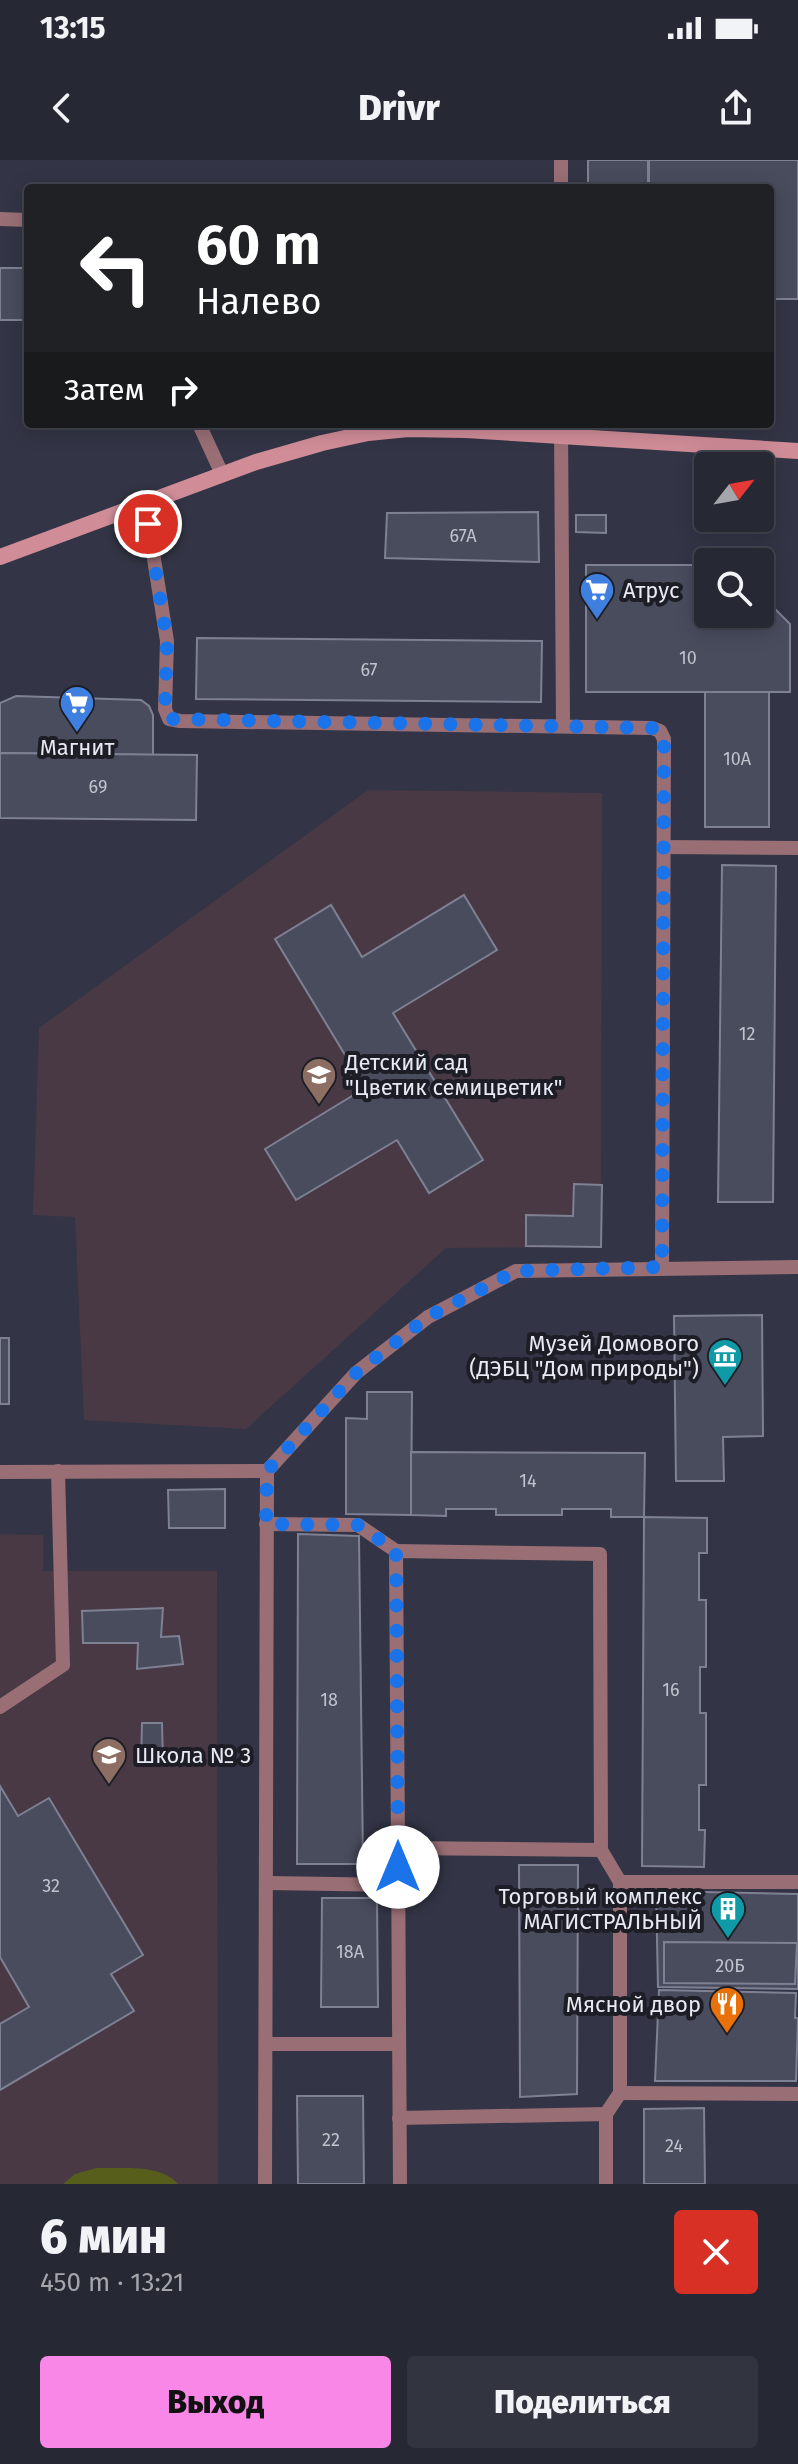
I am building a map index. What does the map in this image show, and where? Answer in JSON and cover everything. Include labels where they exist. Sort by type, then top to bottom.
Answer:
[{"type":"street","points":[[0,557],[222,474],[322,443],[368,433],[561,430],[798,451]]},
{"type":"lane","points":[[561,160],[561,184]]},
{"type":"lane","points":[[0,219],[24,220]]},
{"type":"lane","points":[[201,428],[222,474]]},
{"type":"lane","points":[[561,430],[563,725]]},
{"type":"lane","points":[[145,502],[167,641],[165,709],[169,719],[563,725],[652,728],[660,731],[664,739],[662,1267]]},
{"type":"lane","points":[[664,847],[798,848]]},
{"type":"lane","points":[[265,2184],[267,1471],[356,1373],[428,1317],[516,1271],[798,1267]]},
{"type":"lane","points":[[0,1707],[63,1665],[58,1471]]},
{"type":"lane","points":[[0,1472],[267,1471]]},
{"type":"lane","points":[[266,1524],[358,1525],[396,1551],[600,1554],[601,1850],[620,1882],[620,2093],[606,2114],[606,2184]]},
{"type":"lane","points":[[396,1551],[400,2184]]},
{"type":"lane","points":[[398,1848],[601,1850]]},
{"type":"lane","points":[[620,1882],[798,1882]]},
{"type":"lane","points":[[267,1883],[399,1885]]},
{"type":"lane","points":[[266,2044],[399,2044]]},
{"type":"lane","points":[[620,2093],[798,2094]]},
{"type":"lane","points":[[399,2118],[606,2114]]},
{"type":"shaded area","name":"Детский сад \"Цветик семицветик\"","points":[[368,790],[602,793],[601,1247],[446,1248],[246,1429],[84,1420],[75,1217],[33,1215],[39,1028]]},
{"type":"shaded area","name":"Школа № 3","points":[[0,1534],[43,1535],[43,1571],[217,1571],[218,2184],[0,2184]]},
{"type":"green space","points":[[96,2168],[151,2170],[170,2177],[178,2184],[63,2184],[75,2174]]},
{"type":"building","points":[[588,160],[648,160],[648,184],[588,184]]},
{"type":"building","points":[[649,160],[798,160],[798,299],[774,299],[774,184],[649,184]]},
{"type":"building","points":[[0,268],[24,268],[24,320],[0,320]]},
{"type":"building","points":[[538,512],[539,562],[385,558],[387,513]]},
{"type":"building","points":[[576,515],[606,515],[606,533],[576,532]]},
{"type":"building","points":[[586,565],[694,565],[694,628],[774,628],[774,608],[790,624],[790,692],[586,692]]},
{"type":"building","points":[[197,638],[542,641],[541,702],[196,699]]},
{"type":"building","points":[[705,692],[769,692],[769,827],[705,827]]},
{"type":"building","name":"Магнит","points":[[16,696],[141,700],[149,706],[153,715],[153,755],[0,753],[0,703]]},
{"type":"building","points":[[0,753],[197,755],[196,820],[0,818]]},
{"type":"building","points":[[722,865],[776,866],[773,1202],[718,1202]]},
{"type":"building","points":[[464,895],[497,950],[393,1013],[483,1160],[429,1193],[397,1140],[296,1200],[265,1149],[365,1088],[275,939],[331,905],[362,957]]},
{"type":"building","points":[[574,1184],[602,1185],[601,1247],[526,1246],[526,1215],[573,1216]]},
{"type":"building","points":[[762,1315],[763,1436],[723,1437],[724,1481],[676,1481],[674,1316]]},
{"type":"building","points":[[0,1338],[9,1338],[9,1404],[0,1404]]},
{"type":"building","points":[[367,1392],[412,1392],[411,1515],[346,1514],[346,1418],[367,1419]]},
{"type":"building","points":[[411,1452],[645,1453],[644,1517],[611,1517],[611,1509],[562,1509],[562,1515],[496,1515],[496,1509],[446,1509],[446,1516],[411,1515]]},
{"type":"building","points":[[225,1489],[225,1528],[169,1528],[168,1490]]},
{"type":"building","points":[[644,1517],[707,1518],[707,1553],[699,1553],[699,1600],[706,1600],[706,1667],[700,1667],[700,1713],[706,1713],[706,1785],[699,1785],[699,1830],[705,1830],[704,1867],[642,1866]]},
{"type":"building","points":[[298,1534],[359,1536],[363,1864],[297,1864]]},
{"type":"building","points":[[163,1608],[161,1637],[179,1636],[183,1664],[137,1669],[138,1643],[83,1643],[82,1611]]},
{"type":"building","points":[[142,1723],[162,1723],[163,1763],[141,1763]]},
{"type":"building","points":[[0,1786],[18,1816],[49,1798],[143,1955],[111,1974],[134,2011],[0,2090],[0,2024],[29,2007],[0,1957]]},
{"type":"building","points":[[519,1865],[578,1865],[577,2094],[520,2097]]},
{"type":"building","name":"Торговый комплекс МАГИСТРАЛЬНЫЙ","points":[[656,1891],[798,1894],[798,1989],[658,1987]]},
{"type":"building","points":[[322,1898],[377,1898],[378,2007],[321,2007]]},
{"type":"building","points":[[664,1942],[797,1943],[795,1984],[664,1983]]},
{"type":"building","name":"Мясной двор","points":[[659,1990],[796,1993],[796,2081],[655,2081]]},
{"type":"building","points":[[297,2096],[363,2096],[364,2184],[298,2184]]},
{"type":"building","points":[[704,2108],[705,2184],[644,2184],[644,2109]]},
{"type":"place","name":"Атрус","points":[[597,621]]},
{"type":"place","name":"Магнит","points":[[77,734]]},
{"type":"place","name":"Детский сад \"Цветик семицветик\"","points":[[319,1106]]},
{"type":"place","name":"Музей Домового (ДЭБЦ \"Дом природы\")","points":[[725,1387]]},
{"type":"place","name":"Школа № 3","points":[[109,1786]]},
{"type":"place","name":"Торговый комплекс МАГИСТРАЛЬНЫЙ","points":[[728,1940]]},
{"type":"place","name":"Мясной двор","points":[[727,2035]]},
{"type":"route","points":[[148,524],[167,641],[165,709],[169,719],[652,728],[660,731],[664,739],[662,1267],[516,1271],[428,1317],[356,1373],[267,1471],[266,1524],[358,1525],[396,1551],[398,1867]]}]
